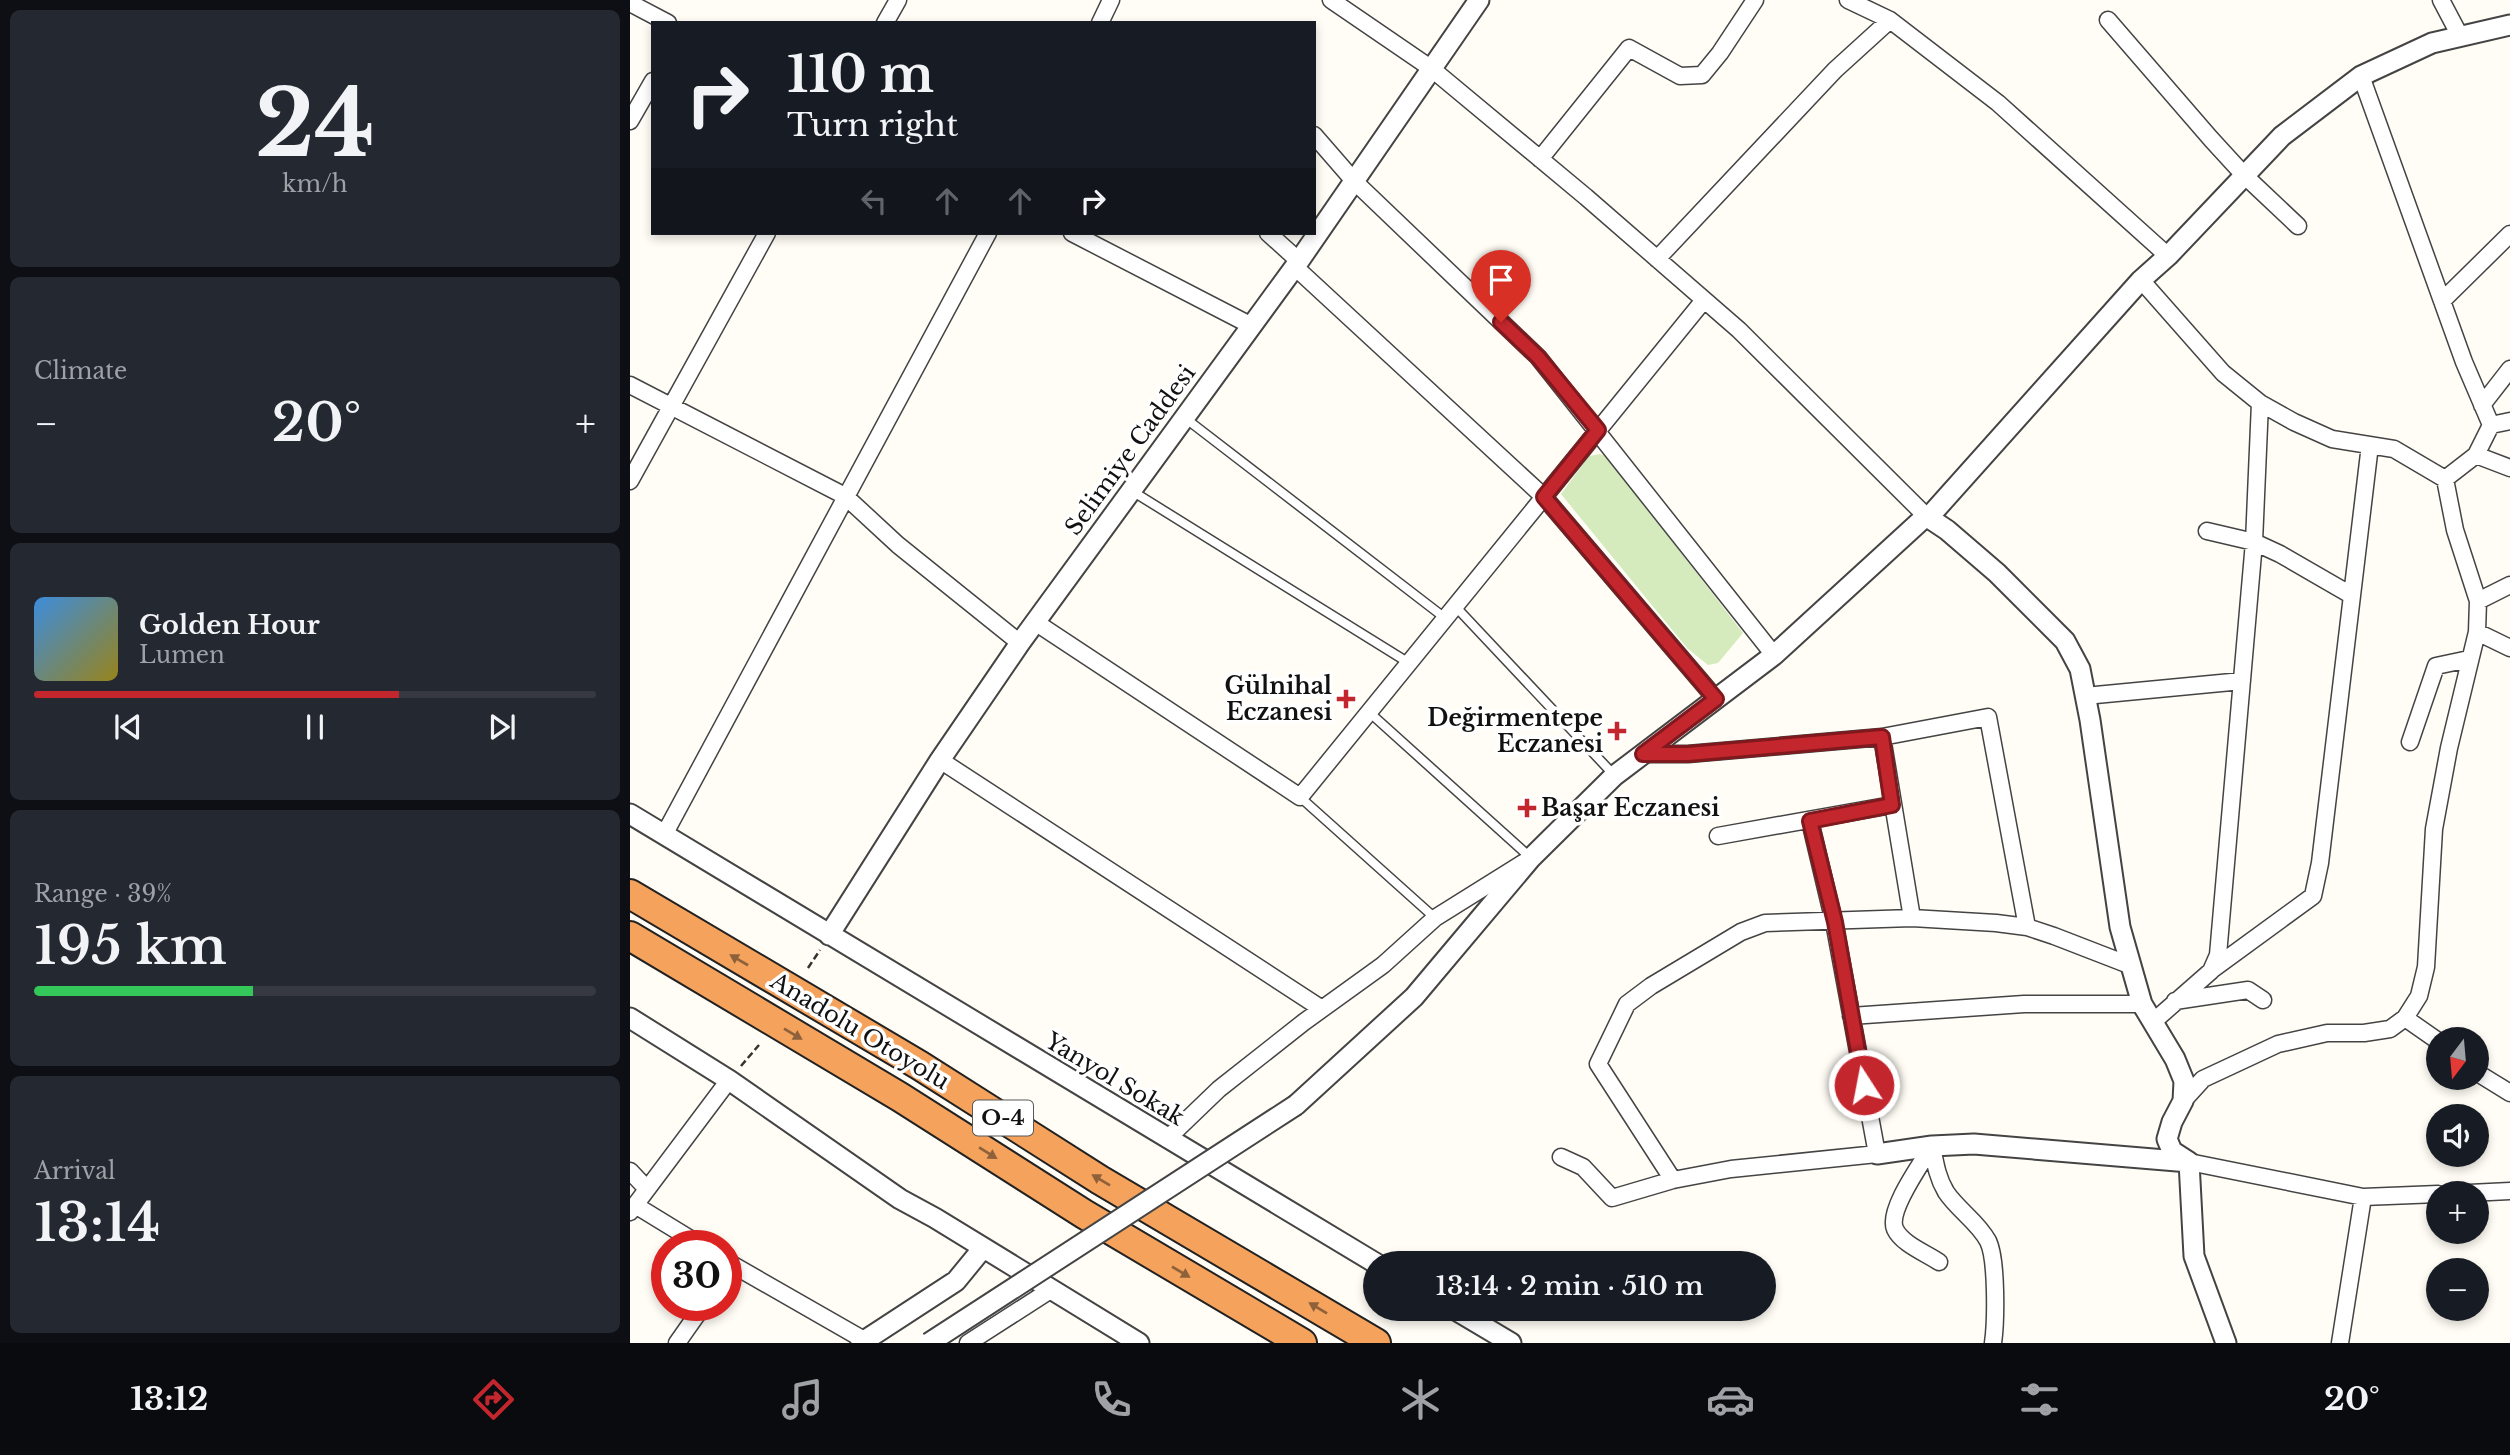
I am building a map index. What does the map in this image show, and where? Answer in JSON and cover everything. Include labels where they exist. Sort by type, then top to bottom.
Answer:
[{"type":"highway","name":"Anadolu Otoyolu","points":[[630,894],[919,1065],[1100,1180],[1376,1343]]},
{"type":"highway","name":"Anadolu Otoyolu","points":[[630,936],[900,1097],[1084,1214],[1302,1343]]},
{"type":"street","points":[[886,21],[898,0]]},
{"type":"street","points":[[1101,21],[1111,0]]},
{"type":"street","points":[[1331,0],[1432,69],[1739,330],[1927,517],[1947,530],[1997,573],[2065,642],[2080,669],[2120,927],[2129,965],[2142,1004],[2175,1059],[2184,1081],[2183,1101]]},
{"type":"street","name":"Selimiye Caddesi","points":[[830,935],[940,760],[1020,643],[1297,264],[1479,0]]},
{"type":"street","points":[[1540,159],[1629,48],[1680,76],[1702,75],[1755,0]]},
{"type":"street","points":[[1848,0],[1890,20],[1998,103],[2168,256]]},
{"type":"street","points":[[2441,0],[2460,36]]},
{"type":"street","points":[[630,3],[664,21]]},
{"type":"street","points":[[1657,260],[1835,70],[1890,20]]},
{"type":"street","points":[[2108,20],[2244,175],[2298,226]]},
{"type":"street","points":[[929,1343],[1296,1105],[1414,997],[1531,858],[1614,776],[1774,655],[1927,517],[2141,280],[2168,256],[2282,136],[2361,76],[2432,43],[2510,25]]},
{"type":"street","points":[[2361,76],[2442,301],[2491,425]]},
{"type":"street","points":[[630,121],[651,84]]},
{"type":"street","points":[[1316,137],[1354,181],[1538,357],[1774,655]]},
{"type":"street","points":[[2442,301],[2510,234]]},
{"type":"street","points":[[630,481],[766,235]]},
{"type":"street","points":[[664,835],[987,235]]},
{"type":"street","points":[[1076,235],[1252,326]]},
{"type":"street","points":[[1270,235],[1297,264],[1544,497],[1716,699]]},
{"type":"street","points":[[2141,280],[2223,373],[2260,403],[2332,439],[2394,449],[2445,478],[2455,530],[2478,601],[2477,632],[2434,829],[2426,967],[2419,996],[2405,1018],[2390,1029],[2364,1033],[2328,1033],[2278,1044],[2203,1079],[2183,1101],[2167,1139],[2172,1151],[2189,1162]]},
{"type":"street","points":[[1035,622],[1300,797],[1704,300]]},
{"type":"street","points":[[2482,405],[2510,369]]},
{"type":"street","points":[[630,385],[845,496],[898,545],[1020,643]]},
{"type":"street","points":[[2211,971],[2218,956],[2254,542],[2260,403]]},
{"type":"street","points":[[2491,425],[2510,421]]},
{"type":"street","points":[[2445,478],[2476,455],[2491,425]]},
{"type":"street","points":[[2154,1021],[2211,971],[2313,896],[2320,863],[2370,445]]},
{"type":"street","points":[[2476,455],[2510,468]]},
{"type":"street","points":[[2207,531],[2254,542],[2351,595]]},
{"type":"street","points":[[2478,601],[2510,585]]},
{"type":"street","points":[[2477,632],[2510,648]]},
{"type":"street","points":[[2410,742],[2436,666],[2469,659]]},
{"type":"street","points":[[2085,696],[2242,681]]},
{"type":"street","points":[[1643,754],[1688,754],[1882,737],[1988,717],[2027,927]]},
{"type":"street","points":[[1882,737],[1912,918]]},
{"type":"street","points":[[940,760],[1322,1009]]},
{"type":"street","points":[[1718,836],[1892,805]]},
{"type":"street","name":"Yanyol Sokak","points":[[630,814],[1363,1256]]},
{"type":"street","points":[[1810,821],[1835,922],[1877,1154]]},
{"type":"street","points":[[1167,1139],[1219,1089],[1383,965],[1435,918],[1531,858]]},
{"type":"street","points":[[1673,1180],[1598,1064],[1627,1004],[1651,986],[1741,932],[1765,923],[1912,918],[2027,927],[2129,965]]},
{"type":"street","points":[[2174,1001],[2248,990],[2263,1000]]},
{"type":"street","points":[[1851,1016],[2024,1004],[2142,1004]]},
{"type":"street","points":[[630,1018],[729,1080],[900,1199],[936,1218],[1139,1343]]},
{"type":"street","points":[[2405,1018],[2426,1033]]},
{"type":"street","points":[[673,1230],[632,1208],[729,1080]]},
{"type":"street","points":[[2489,1080],[2510,1093]]},
{"type":"street","points":[[1561,1157],[1583,1167],[1612,1198],[1673,1180],[1731,1169],[1932,1146],[1973,1144],[2189,1162],[2363,1197],[2426,1194]]},
{"type":"street","points":[[1932,1146],[1906,1189],[1894,1219],[1896,1230],[1907,1242],[1939,1262]]},
{"type":"street","points":[[1932,1146],[1937,1173],[1947,1192],[1990,1244],[1993,1256],[1996,1325],[1993,1343]]},
{"type":"street","points":[[2189,1162],[2194,1256],[2226,1343]]},
{"type":"street","points":[[630,1171],[647,1189]]},
{"type":"street","points":[[2489,1192],[2510,1191]]},
{"type":"street","points":[[2340,1343],[2363,1197]]},
{"type":"street","points":[[742,1274],[863,1342],[956,1281],[983,1248]]},
{"type":"street","points":[[968,1343],[1052,1290]]},
{"type":"street","points":[[677,1343],[692,1321]]},
{"type":"street","points":[[1474,1321],[1511,1343]]},
{"type":"lane","points":[[1185,418],[1450,612],[1614,776]]},
{"type":"lane","points":[[1132,491],[1409,663]]},
{"type":"lane","points":[[1369,712],[1531,858]]},
{"type":"lane","points":[[1300,797],[1435,918]]},
{"type":"path","points":[[808,968],[830,935]]},
{"type":"path","points":[[729,1080],[759,1045]]},
{"type":"green space","points":[[1589,456],[1606,456],[1743,633],[1718,663],[1708,665],[1687,648],[1561,494]]},
{"type":"place","name":"Gülnihal Eczanesi","points":[[1346,699]]},
{"type":"place","name":"Değirmentepe Eczanesi","points":[[1617,731]]},
{"type":"place","name":"Başar Eczanesi","points":[[1527,808]]},
{"type":"route","points":[[1501,322],[1538,357],[1598,430],[1544,497],[1716,699],[1643,754],[1688,754],[1882,737],[1892,805],[1810,821],[1835,922],[1864,1085]]}]
